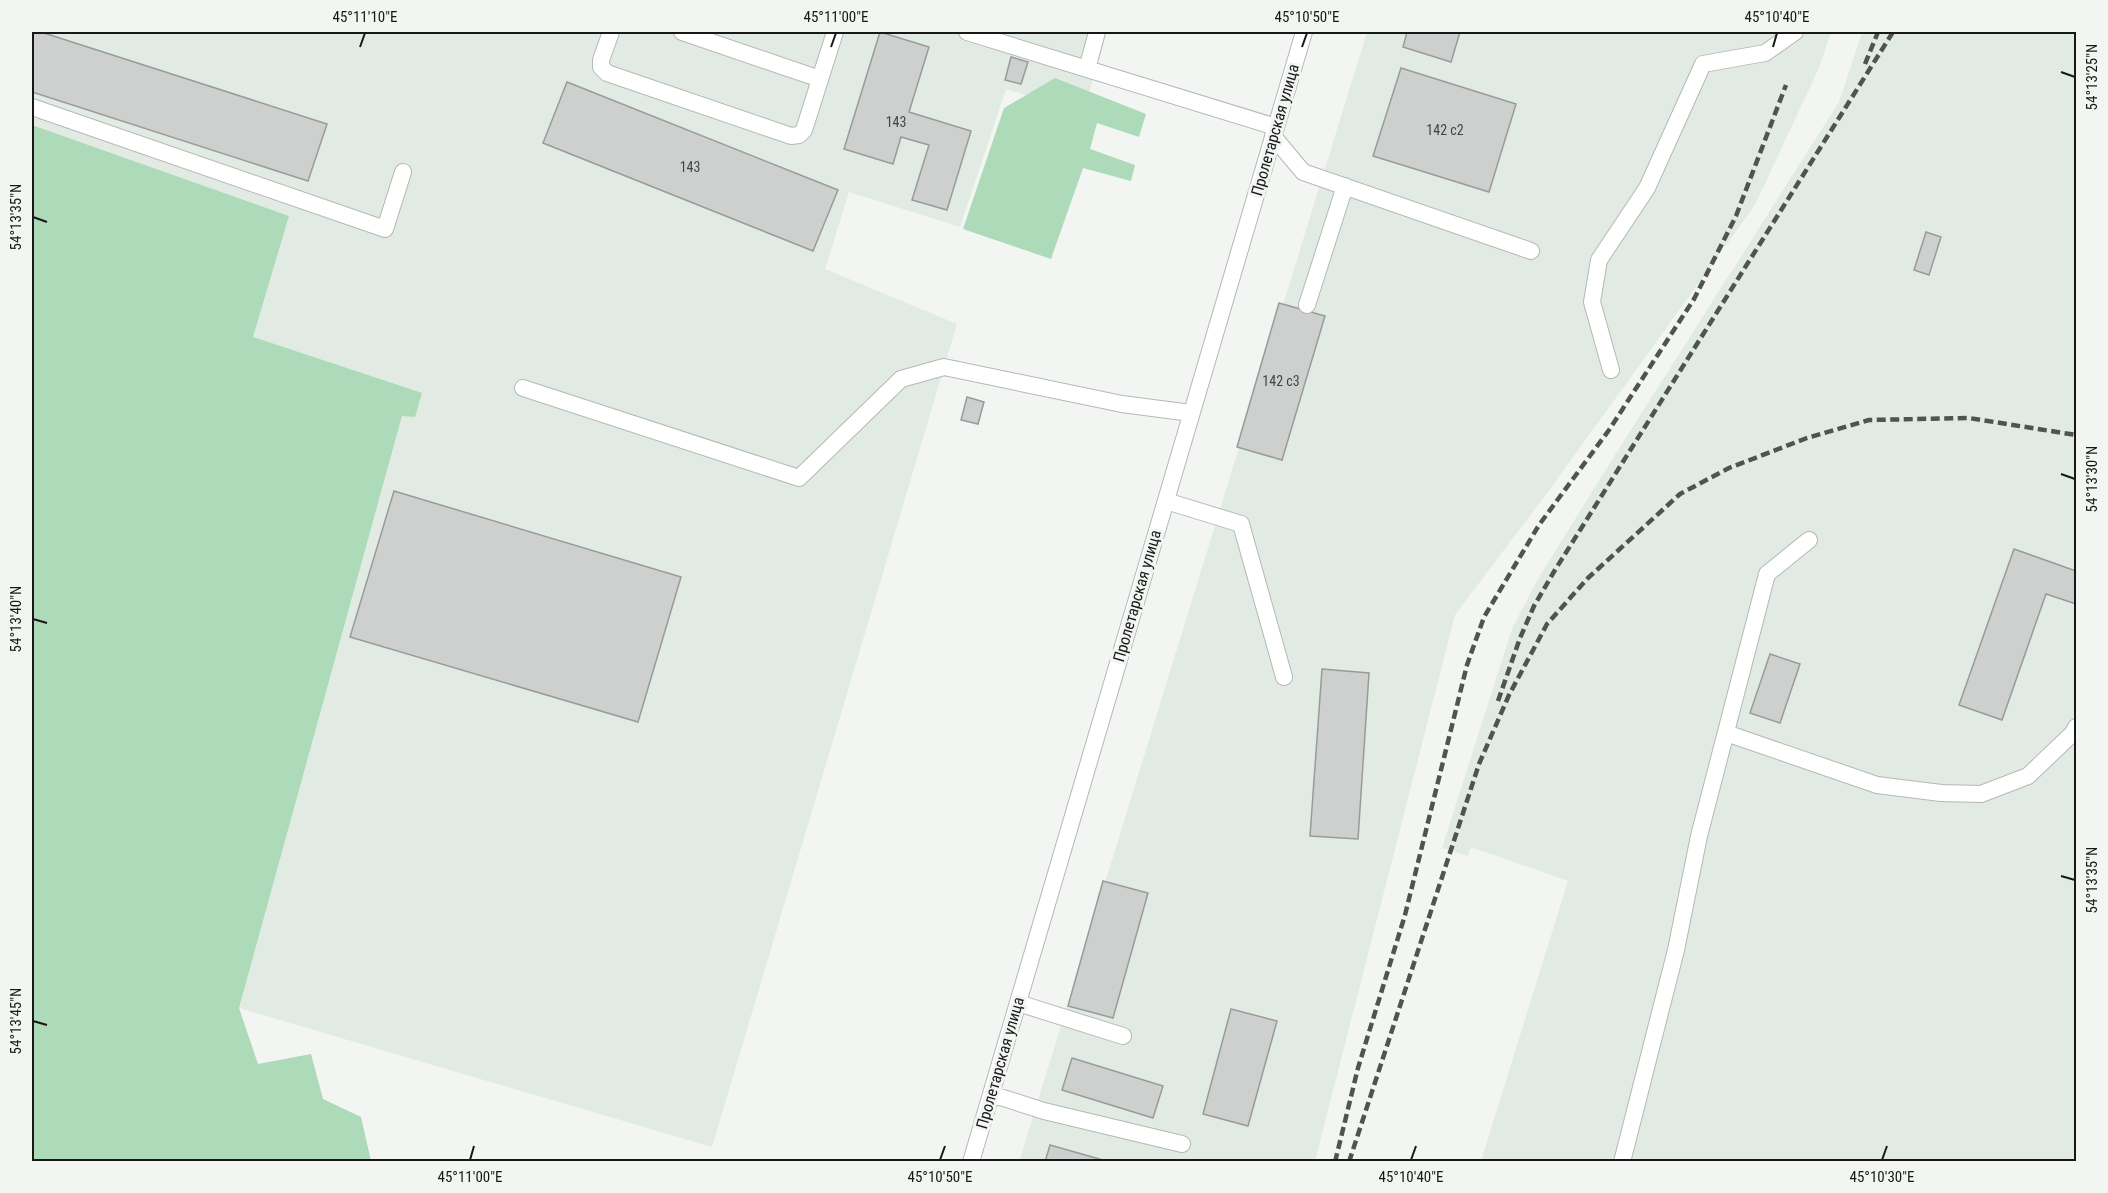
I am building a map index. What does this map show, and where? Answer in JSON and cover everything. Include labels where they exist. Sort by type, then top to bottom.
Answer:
[{"type":"street","points":[[611,32],[601,60],[601,67],[607,73],[791,136],[799,135],[804,130],[835,32]]},
{"type":"street","points":[[682,32],[820,79]]},
{"type":"street","points":[[967,32],[1275,131],[1302,172],[1531,251]]},
{"type":"street","points":[[1087,69],[1097,32]]},
{"type":"street","name":"Пролетарская улица","points":[[971,1161],[1304,32]]},
{"type":"street","points":[[1611,370],[1592,302],[1599,260],[1647,188],[1702,64],[1764,53],[1795,32]]},
{"type":"street","points":[[32,107],[385,229],[403,172]]},
{"type":"street","points":[[1307,305],[1345,186]]},
{"type":"street","points":[[523,388],[800,478],[900,379],[944,367],[1122,404],[1191,413]]},
{"type":"street","points":[[1166,501],[1241,524],[1284,677]]},
{"type":"street","points":[[1622,1161],[1676,950],[1699,836],[1767,574],[1809,540]]},
{"type":"street","points":[[1725,732],[1877,785],[1941,793],[1981,794],[2028,776],[2073,733],[2076,727]]},
{"type":"street","points":[[1018,1003],[1123,1036]]},
{"type":"street","points":[[991,1094],[1044,1111],[1182,1144]]},
{"type":"shaded area","points":[[32,32],[1107,32],[1083,113],[1006,89],[960,227],[849,192],[825,269],[957,324],[712,1147],[239,1008],[402,416],[415,417],[253,337],[289,216],[32,125]]},
{"type":"shaded area","points":[[1367,32],[1831,32],[1819,68],[1755,205],[1553,485],[1455,615],[1315,1161],[1019,1162]]},
{"type":"shaded area","points":[[1862,32],[2076,32],[2076,1161],[1481,1161],[1568,881],[1471,847],[1468,856],[1442,848],[1512,629],[1535,584],[1601,477],[1839,102]]},
{"type":"green space","points":[[1055,78],[1146,114],[1139,137],[1097,123],[1090,149],[1135,165],[1131,181],[1083,168],[1051,259],[963,229],[1004,108]]},
{"type":"green space","points":[[32,125],[289,216],[253,337],[422,393],[415,417],[402,416],[239,1008],[258,1064],[311,1054],[323,1099],[361,1117],[371,1161],[32,1161]]},
{"type":"building","points":[[32,32],[41,32],[327,124],[308,181],[32,92]]},
{"type":"building","points":[[880,32],[929,47],[909,112],[971,131],[947,210],[912,200],[929,145],[901,137],[893,164],[844,149]]},
{"type":"building","points":[[1407,32],[1460,32],[1451,62],[1403,47]]},
{"type":"building","points":[[1011,57],[1028,62],[1021,84],[1005,80]]},
{"type":"building","points":[[1401,68],[1516,104],[1489,192],[1373,156]]},
{"type":"building","points":[[567,82],[838,190],[813,251],[543,143]]},
{"type":"building","points":[[1926,232],[1941,237],[1929,275],[1914,270]]},
{"type":"building","points":[[1279,303],[1325,316],[1282,460],[1237,447]]},
{"type":"building","points":[[967,397],[984,402],[978,424],[961,420]]},
{"type":"building","points":[[394,491],[681,577],[638,722],[350,637]]},
{"type":"building","points":[[2014,549],[2076,571],[2076,604],[2046,594],[2002,720],[1959,705]]},
{"type":"building","points":[[1770,654],[1800,664],[1780,723],[1750,713]]},
{"type":"building","points":[[1322,669],[1369,673],[1358,839],[1310,836]]},
{"type":"building","points":[[1103,881],[1148,893],[1113,1018],[1068,1006]]},
{"type":"building","points":[[1231,1009],[1277,1021],[1248,1126],[1203,1114]]},
{"type":"building","points":[[1072,1058],[1163,1086],[1153,1118],[1062,1090]]},
{"type":"building","points":[[1050,1145],[1110,1162],[1045,1162]]},
{"type":"railway","points":[[1865,64],[1878,32]]},
{"type":"railway","points":[[1498,701],[1520,638],[1534,606],[1555,570],[1893,32]]},
{"type":"railway","points":[[1335,1162],[1358,1068],[1405,915],[1467,665],[1484,617],[1539,525],[1609,430],[1694,299],[1736,216],[1786,85]]},
{"type":"railway","points":[[1349,1162],[1479,764],[1509,695],[1547,624],[1588,578],[1680,494],[1729,468],[1807,438],[1869,420],[1969,418],[2076,435]]}]
